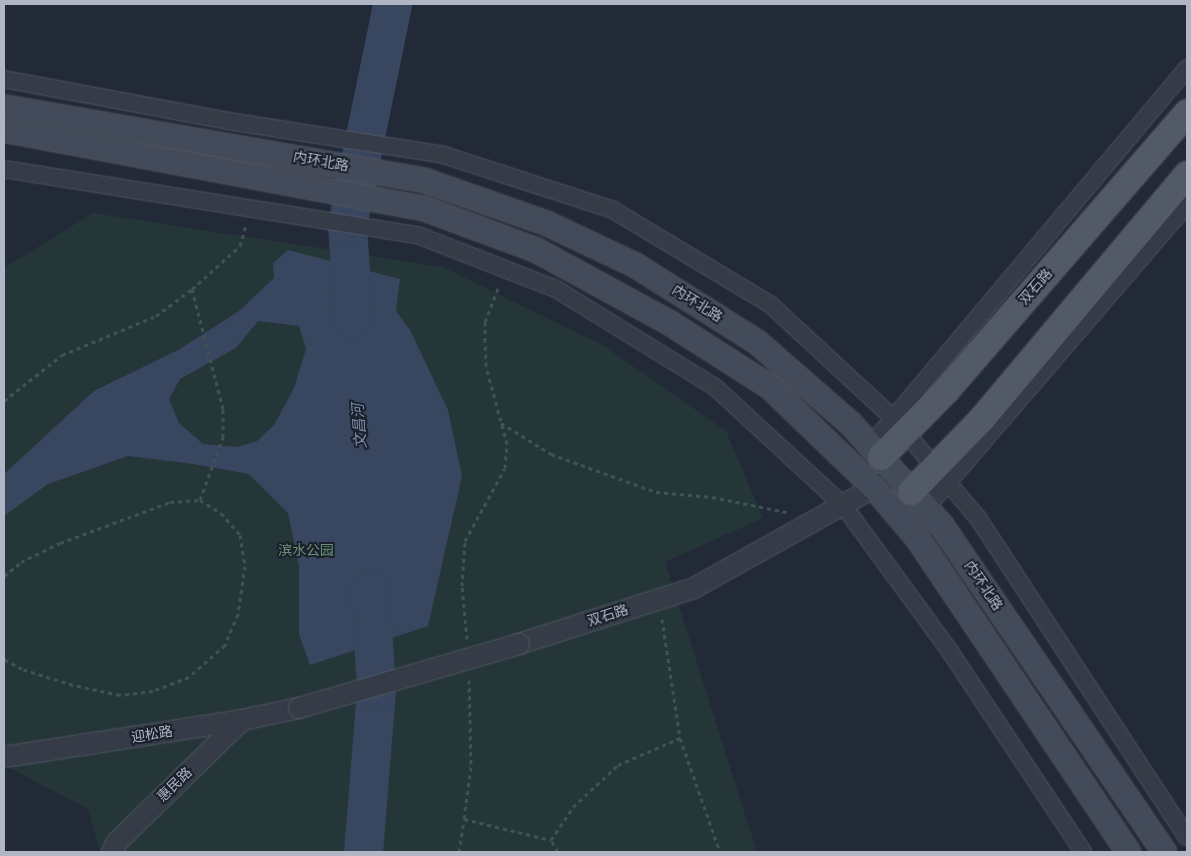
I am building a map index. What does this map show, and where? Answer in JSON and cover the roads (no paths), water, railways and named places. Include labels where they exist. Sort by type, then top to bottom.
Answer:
[{"type":"main road","name":"内环北路","points":[[4,106],[426,181],[546,223],[635,265],[757,342],[850,423],[947,534],[1164,852]]},
{"type":"main road","name":"双石路","points":[[1187,113],[947,390],[900,425],[897,476],[942,474],[982,419],[1187,175]]},
{"type":"main road","name":"内环北路","points":[[4,130],[425,209],[536,250],[670,323],[770,387],[874,487],[918,539],[1128,852]]},
{"type":"street","points":[[900,425],[1187,68]]},
{"type":"street","points":[[4,79],[284,130],[444,155],[613,210],[771,305],[900,425],[978,518],[1187,837]]},
{"type":"street","points":[[4,169],[420,236],[556,289],[716,388],[843,504],[949,650],[1083,852]]},
{"type":"street","points":[[942,474],[1187,205]]},
{"type":"street","name":"双石路","points":[[299,708],[519,644],[694,588],[843,504],[897,476]]},
{"type":"street","name":"迎松路","points":[[4,757],[242,720],[299,708]]},
{"type":"street","name":"惠民路","points":[[112,852],[117,842],[242,720]]},
{"type":"water","points":[[288,250],[400,279],[396,311],[410,330],[448,410],[462,476],[428,626],[310,665],[299,634],[299,567],[288,513],[249,474],[193,464],[128,456],[48,484],[4,516],[4,474],[94,391],[180,349],[239,311],[274,278],[273,263]],"holes":[[[258,321],[299,326],[306,349],[294,388],[274,425],[257,441],[237,447],[203,444],[179,423],[169,399],[180,379],[236,348]]]},
{"type":"waterway","name":"文昌河","points":[[353,318],[347,224],[392,4]]},
{"type":"waterway","name":"文昌河","points":[[363,852],[376,689],[370,592]]},
{"type":"park label","name":"滨水公园","points":[[306,551]]}]
